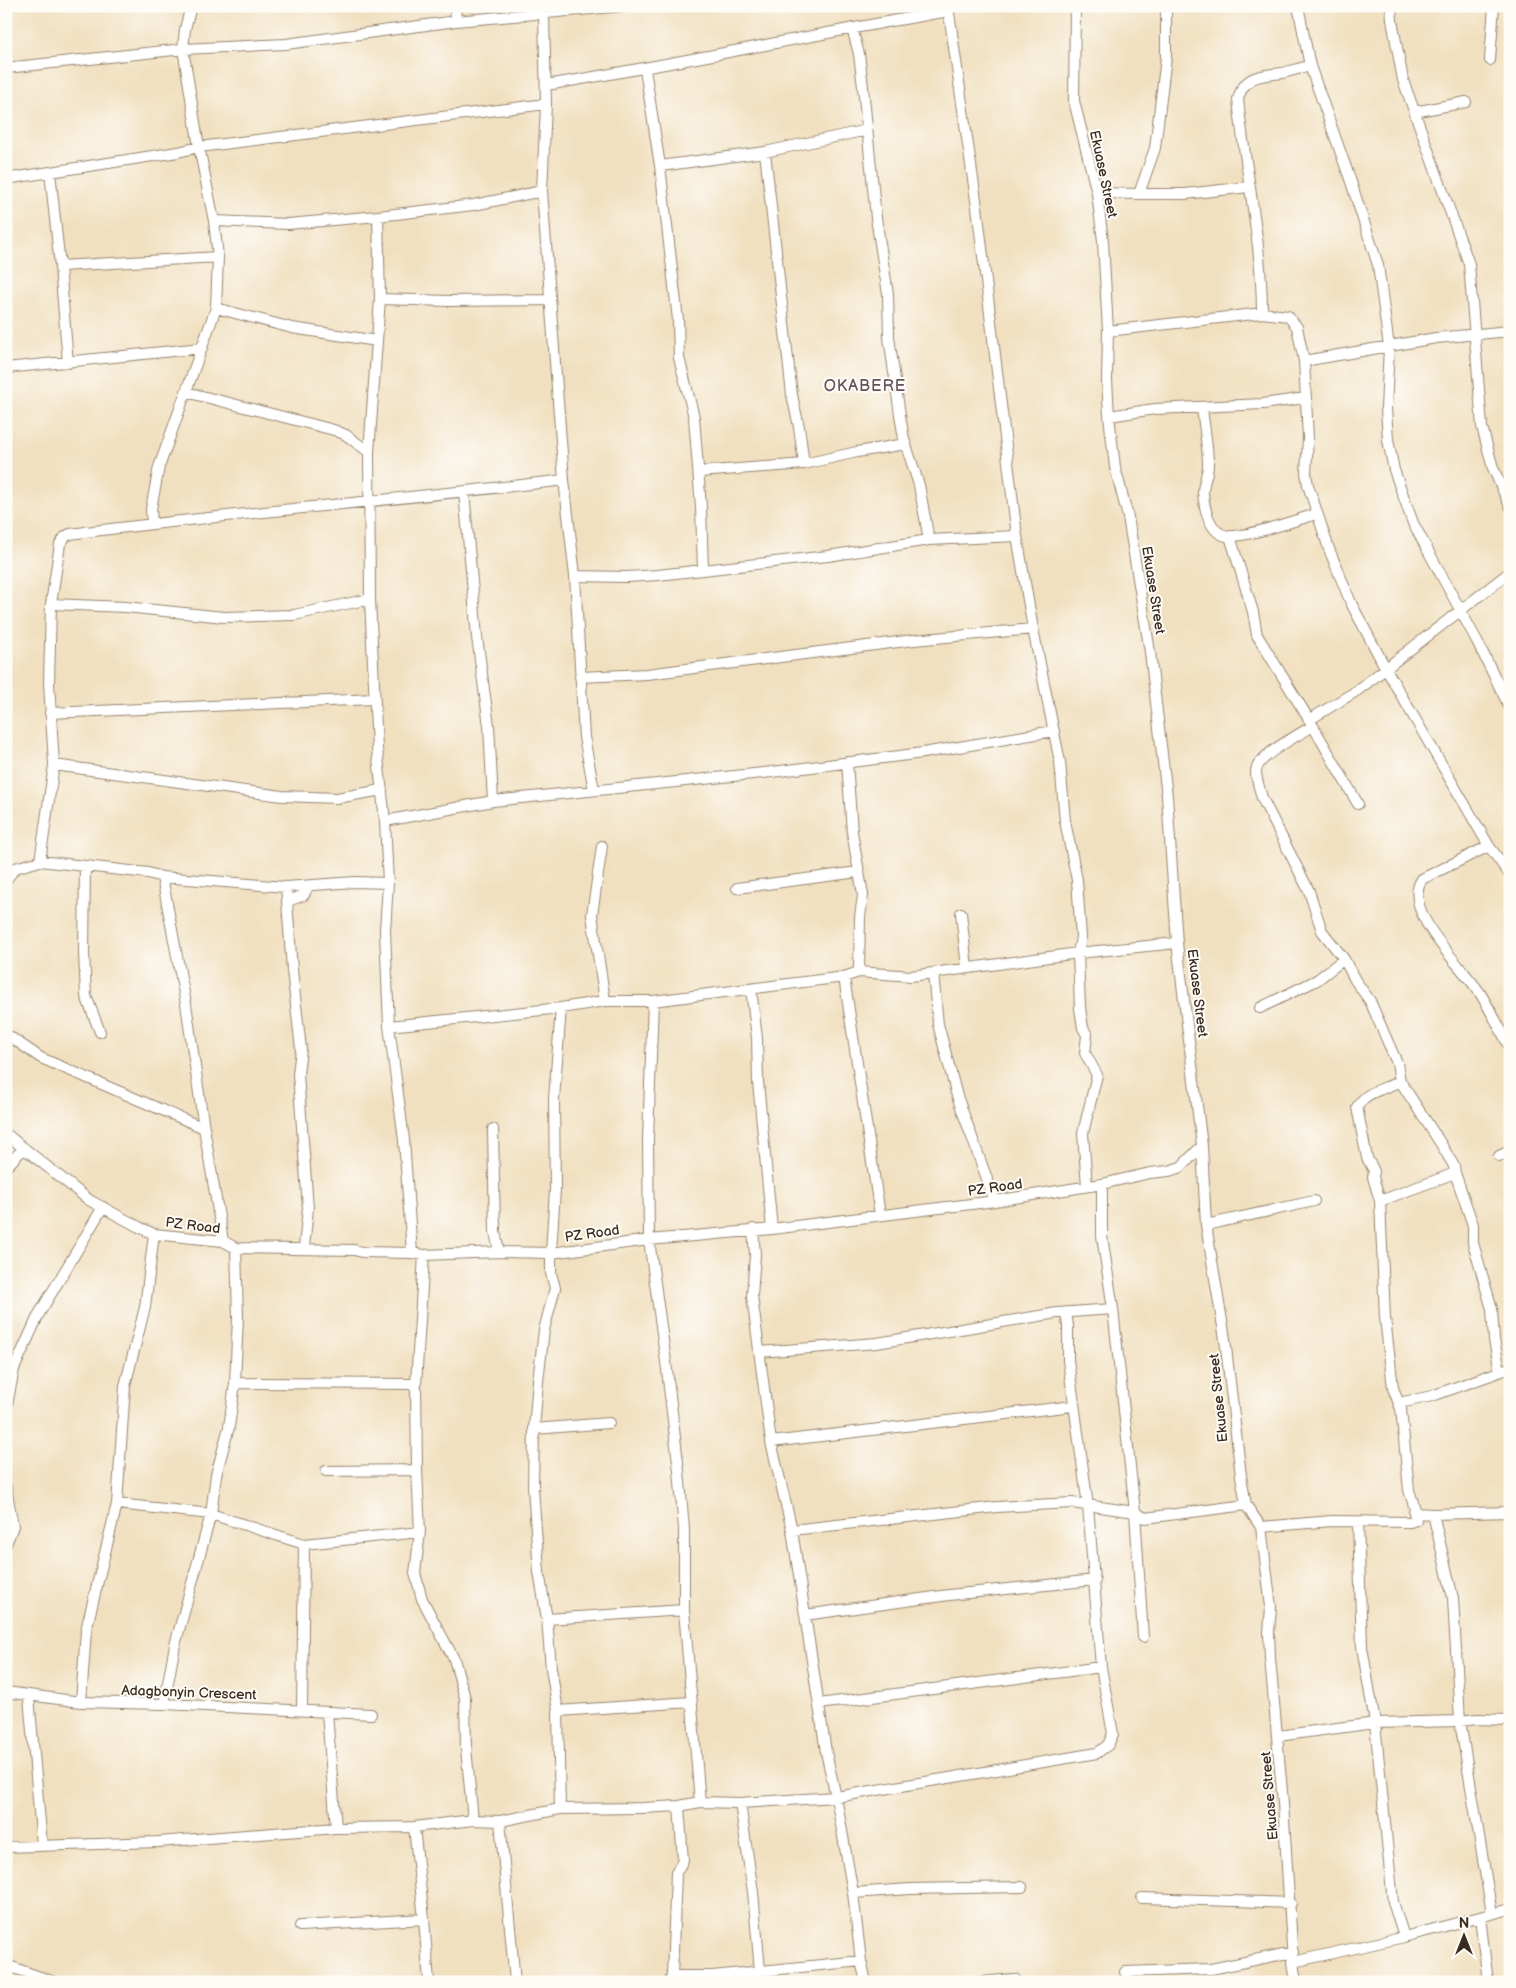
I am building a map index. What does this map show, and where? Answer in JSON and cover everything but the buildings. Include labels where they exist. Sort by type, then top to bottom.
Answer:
[{"type":"street","points":[[152,524],[151,509],[159,467],[216,308],[218,257],[214,222],[199,147],[183,49],[185,29],[191,6]]},
{"type":"street","points":[[455,6],[456,21]]},
{"type":"street","points":[[6,68],[183,49],[286,44],[456,21],[624,6]]},
{"type":"street","name":"Ekuase Street","points":[[1075,6],[1074,101],[1097,193],[1103,241],[1108,331],[1107,380],[1109,416],[1115,467],[1128,517],[1150,652],[1167,796],[1177,943],[1202,1146],[1206,1225],[1226,1339],[1241,1476],[1246,1505],[1261,1527],[1271,1607],[1269,1632],[1270,1658],[1278,1736],[1296,1982]]},
{"type":"street","points":[[1138,194],[1155,148],[1166,57],[1166,6]]},
{"type":"street","points":[[1298,6],[1310,66],[1378,265],[1389,347],[1386,408],[1388,440],[1394,470],[1413,523],[1506,694],[1510,708]]},
{"type":"street","points":[[1391,6],[1399,63],[1414,112],[1469,264],[1482,427],[1493,468],[1510,506]]},
{"type":"street","points":[[1490,60],[1494,6]]},
{"type":"street","points":[[546,85],[644,69],[948,9],[977,207],[1017,536],[1033,629],[1060,762],[1065,821],[1077,880],[1081,937],[1078,953],[1080,1008],[1083,1028],[1087,1035],[1085,1053],[1097,1075],[1083,1133],[1087,1186]]},
{"type":"street","points":[[544,13],[546,104],[542,191],[564,480],[575,576],[584,737],[594,790]]},
{"type":"street","points":[[852,28],[859,54],[876,218],[888,294],[889,337],[900,415],[906,444],[919,486],[929,540]]},
{"type":"street","points":[[1262,313],[1262,286],[1257,230],[1249,186],[1238,99],[1241,88],[1250,79],[1261,75],[1310,66]]},
{"type":"street","points":[[644,69],[660,166],[678,320],[679,358],[694,417],[699,472],[702,570]]},
{"type":"street","points":[[1414,112],[1466,102]]},
{"type":"street","points":[[6,179],[199,147],[546,104]]},
{"type":"street","points":[[660,166],[765,152],[867,130]]},
{"type":"street","points":[[765,152],[792,395],[804,464]]},
{"type":"street","points":[[50,172],[68,363]]},
{"type":"street","points":[[1097,193],[1185,194],[1249,186]]},
{"type":"street","points":[[214,222],[288,224],[378,216],[474,205],[542,191]]},
{"type":"street","points":[[378,216],[380,299],[369,452],[370,599],[377,748],[386,821],[388,883],[386,931],[389,1026],[404,1140],[412,1252]]},
{"type":"street","points":[[60,266],[218,257]]},
{"type":"street","points":[[380,299],[449,301],[550,300]]},
{"type":"street","points":[[216,308],[292,328],[377,341]]},
{"type":"street","points":[[1108,331],[1262,313],[1288,316],[1292,320],[1297,327],[1304,361],[1308,438],[1306,474],[1316,514],[1351,603],[1386,669],[1489,846],[1510,875]]},
{"type":"street","points":[[1304,361],[1436,338],[1474,336],[1510,331]]},
{"type":"street","points":[[6,368],[202,348]]},
{"type":"street","points":[[186,392],[334,430],[346,435],[369,452]]},
{"type":"street","points":[[1109,416],[1156,409],[1263,404],[1305,398]]},
{"type":"street","points":[[1202,408],[1208,467],[1203,491],[1209,520],[1221,535],[1230,536],[1258,531],[1316,514]]},
{"type":"street","points":[[699,472],[804,464],[857,452],[906,444]]},
{"type":"street","points":[[40,861],[54,765],[50,713],[51,604],[60,544],[64,537],[70,534],[152,524],[564,480]]},
{"type":"street","points":[[464,492],[477,637],[489,726],[493,801]]},
{"type":"street","points":[[575,576],[627,577],[828,556],[929,540],[1017,536]]},
{"type":"street","points":[[1230,536],[1253,612],[1257,635],[1358,804]]},
{"type":"street","points":[[1399,1403],[1432,1396],[1505,1369],[1494,1340],[1492,1308],[1473,1243],[1473,1225],[1454,1166],[1442,1144],[1400,1081],[1392,1049],[1370,1001],[1355,980],[1344,959],[1322,931],[1309,892],[1262,798],[1256,769],[1261,760],[1386,669],[1510,572]]},
{"type":"street","points":[[51,604],[125,607],[224,617],[294,615],[370,599]]},
{"type":"street","points":[[580,677],[647,674],[914,640],[1033,629]]},
{"type":"street","points":[[50,713],[374,699]]},
{"type":"street","points":[[386,821],[493,801],[923,754],[1054,731]]},
{"type":"street","points":[[847,762],[852,832],[858,872],[864,895],[860,916],[860,972]]},
{"type":"street","points":[[54,765],[282,796],[337,798],[382,790]]},
{"type":"street","points":[[602,846],[592,915],[605,1001]]},
{"type":"street","points":[[1489,846],[1422,879],[1418,884],[1416,894],[1421,913],[1432,932],[1481,994],[1510,1048]]},
{"type":"street","points":[[6,880],[11,866],[40,861],[148,873],[162,877],[286,888],[355,882],[388,883]]},
{"type":"street","points":[[86,866],[84,953],[86,996],[100,1032]]},
{"type":"street","points":[[737,888],[858,872]]},
{"type":"street","points":[[162,877],[186,1004],[223,1241]]},
{"type":"street","points":[[288,901],[304,895],[308,886]]},
{"type":"street","points":[[286,888],[292,970],[301,1049],[298,1074],[308,1208],[304,1248]]},
{"type":"street","points":[[961,913],[967,968]]},
{"type":"street","points":[[389,1026],[561,1008],[605,1001],[653,1001],[844,977],[860,972],[911,976],[1078,953],[1177,943]]},
{"type":"street","points":[[1260,1008],[1317,980],[1344,959]]},
{"type":"street","points":[[933,973],[938,1024],[957,1096],[995,1201]]},
{"type":"street","points":[[844,977],[880,1215]]},
{"type":"street","points":[[751,989],[757,1038],[758,1082],[772,1229]]},
{"type":"street","points":[[653,1001],[648,1140],[649,1240],[680,1470],[684,1529],[684,1610],[700,1802]]},
{"type":"street","points":[[560,1810],[558,1711],[539,1572],[532,1488],[534,1429],[544,1330],[556,1288],[551,1273],[551,1253],[555,1188],[554,1099],[561,1008]]},
{"type":"street","points":[[6,1034],[41,1058],[204,1128]]},
{"type":"street","points":[[1261,1527],[1332,1521],[1410,1522],[1416,1520],[1415,1509],[1409,1490],[1399,1403],[1393,1388],[1385,1318],[1380,1201],[1373,1177],[1374,1171],[1366,1158],[1357,1107],[1362,1099],[1375,1090],[1400,1081]]},
{"type":"street","points":[[493,1129],[496,1231],[499,1252]]},
{"type":"street","name":"PZ Road","points":[[6,1134],[89,1200],[154,1234],[223,1241],[236,1248],[304,1248],[424,1254],[551,1253],[649,1240],[772,1229],[995,1201],[1169,1171],[1180,1167],[1202,1146]]},
{"type":"street","points":[[6,1167],[24,1148]]},
{"type":"street","points":[[1499,1156],[1510,1151]]},
{"type":"street","points":[[1380,1201],[1455,1173]]},
{"type":"street","points":[[1102,1184],[1102,1236],[1135,1512],[1143,1637]]},
{"type":"street","points":[[1206,1225],[1314,1201]]},
{"type":"street","points":[[6,1410],[14,1369],[39,1314],[103,1207]]},
{"type":"street","points":[[754,1230],[755,1255],[752,1296],[771,1442],[792,1530],[826,1752],[853,1893],[861,1961],[866,1982]]},
{"type":"street","points":[[81,1702],[86,1630],[118,1504],[125,1386],[145,1307],[154,1234]]},
{"type":"street","points":[[164,1704],[175,1645],[211,1514],[216,1475],[229,1428],[235,1383],[238,1317],[236,1248]]},
{"type":"street","points":[[424,1254],[416,1384],[420,1532],[414,1573],[422,1599],[454,1659],[465,1698],[466,1748],[473,1820]]},
{"type":"street","points":[[759,1352],[877,1343],[1066,1313],[1112,1309]]},
{"type":"street","points":[[6,1847],[158,1842],[336,1828],[414,1828],[473,1820],[500,1821],[560,1810],[679,1806],[700,1802],[740,1803],[836,1797],[1097,1753],[1108,1745],[1113,1734],[1100,1667],[1088,1506],[1073,1406],[1068,1360],[1066,1313]]},
{"type":"street","points":[[235,1383],[416,1384]]},
{"type":"street","points":[[771,1442],[1073,1406]]},
{"type":"street","points":[[534,1429],[609,1423]]},
{"type":"street","points":[[326,1471],[417,1470]]},
{"type":"street","points":[[6,1488],[13,1526],[6,1544]]},
{"type":"street","points":[[792,1530],[997,1507],[1072,1503],[1135,1512],[1146,1518],[1246,1505]]},
{"type":"street","points":[[118,1504],[211,1514],[304,1544],[420,1532]]},
{"type":"street","points":[[1414,1513],[1510,1512]]},
{"type":"street","points":[[1433,1514],[1453,1598],[1460,1721],[1492,1914]]},
{"type":"street","points":[[1358,1522],[1362,1647],[1375,1723],[1393,1902],[1404,1937]]},
{"type":"street","points":[[302,1710],[304,1544]]},
{"type":"street","points":[[805,1616],[949,1595],[1095,1580]]},
{"type":"street","points":[[547,1620],[684,1610]]},
{"type":"street","points":[[819,1704],[1100,1667]]},
{"type":"street","name":"Adagbonyin Crescent","points":[[6,1692],[29,1697],[81,1702],[371,1714]]},
{"type":"street","points":[[29,1697],[42,1845]]},
{"type":"street","points":[[558,1711],[691,1702]]},
{"type":"street","points":[[327,1713],[336,1828]]},
{"type":"street","points":[[1278,1736],[1375,1723],[1460,1721],[1477,1718],[1510,1720]]},
{"type":"street","points":[[740,1803],[753,1892],[761,1976]]},
{"type":"street","points":[[679,1806],[683,1860],[676,1873],[671,1979],[712,1976],[761,1976],[861,1961]]},
{"type":"street","points":[[500,1821],[515,1982]]},
{"type":"street","points":[[414,1828],[429,1982]]},
{"type":"street","points":[[853,1893],[910,1889],[1022,1887]]},
{"type":"street","points":[[1142,1898],[1291,1903]]},
{"type":"street","points":[[1125,1972],[1210,1969],[1293,1957],[1404,1937],[1510,1909]]},
{"type":"street","points":[[1480,1916],[1488,1982]]},
{"type":"street","points":[[300,1926],[424,1919]]},
{"type":"street","points":[[6,1965],[35,1978],[54,1982]]},
{"type":"street","points":[[980,1982],[1015,1979]]},
{"type":"district","name":"OKABERE","points":[[865,385]]}]
